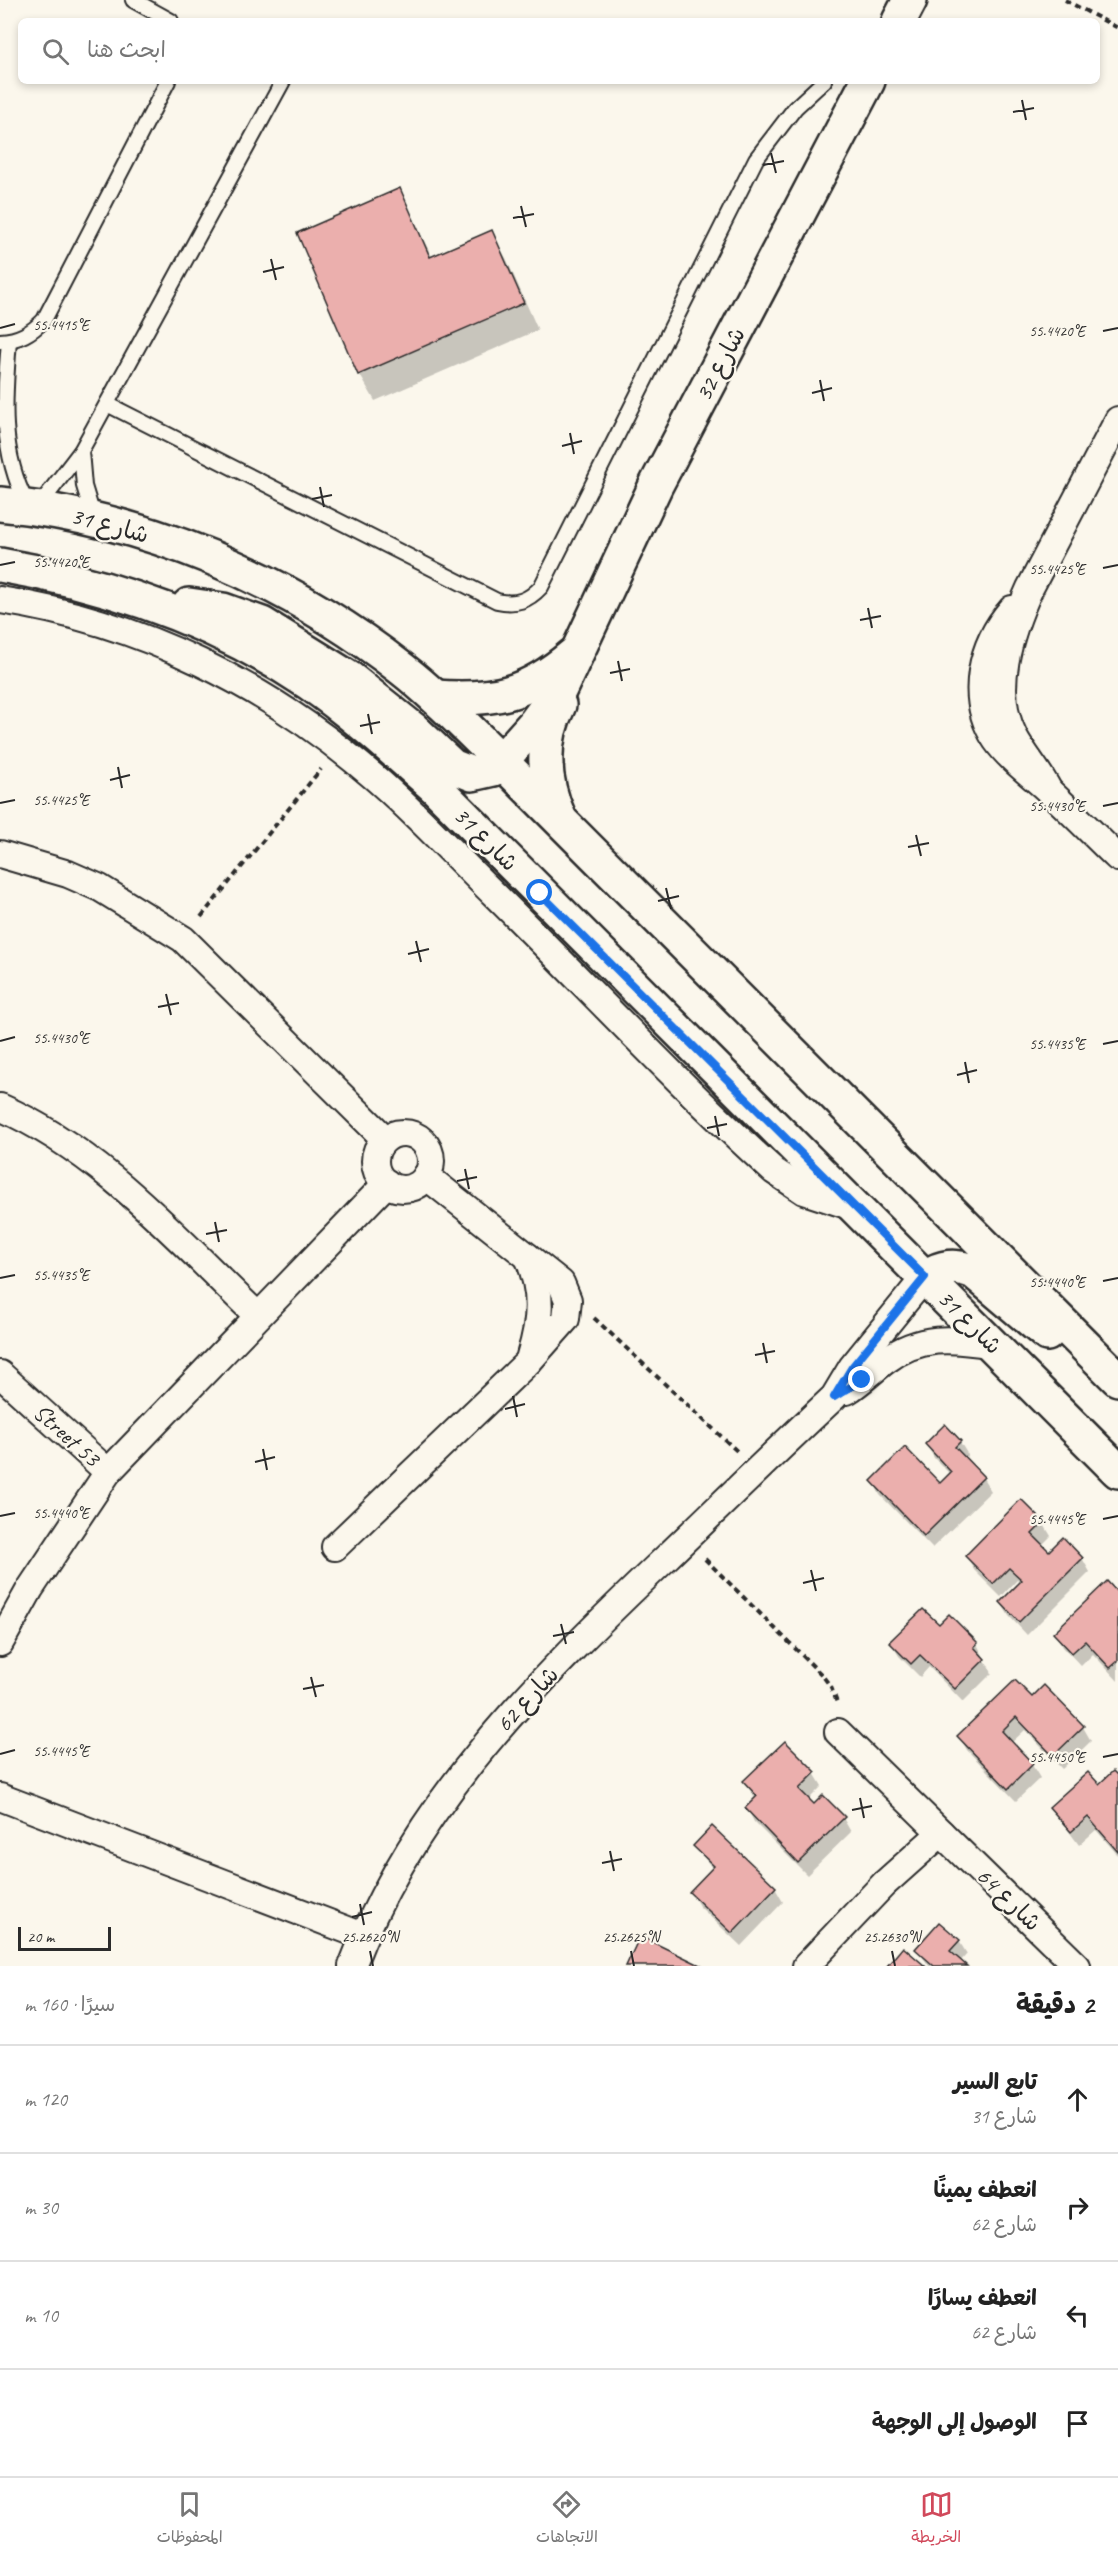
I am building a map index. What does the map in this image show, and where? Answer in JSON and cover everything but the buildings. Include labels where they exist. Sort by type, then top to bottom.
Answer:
[{"type":"street","points":[[901,18],[910,0]]},
{"type":"street","name":"شارع 32","points":[[502,762],[548,708],[566,680],[657,485],[866,84]]},
{"type":"street","points":[[1118,420],[1030,588],[1011,635],[1006,660],[1003,699],[1014,736],[1040,772],[1049,790],[1118,858]]},
{"type":"street","name":"شارع 31","points":[[22,506],[94,519],[192,550],[256,577],[356,635],[435,697],[1114,1375]]},
{"type":"street","name":"شارع 31","points":[[0,565],[53,574],[109,588],[162,606],[213,628],[272,660],[354,716],[436,788],[1118,1471]]},
{"type":"street","points":[[0,600],[67,614],[163,646],[254,690],[339,748],[409,810],[774,1171],[804,1191],[856,1208]]},
{"type":"street","points":[[162,606],[203,606],[243,615],[349,678],[462,771],[483,773],[502,762]]},
{"type":"street","points":[[561,821],[548,786],[546,749],[554,713],[574,674],[579,650]]},
{"type":"street","name":"شارع 32","points":[[435,697],[483,699],[516,692],[545,677],[579,650]]},
{"type":"street","points":[[0,854],[57,870],[100,888],[183,939],[385,1139]]},
{"type":"street","points":[[0,1107],[39,1127],[105,1170],[258,1316]]},
{"type":"street","points":[[406,1132],[416,1136],[430,1154],[430,1165],[426,1176],[412,1187],[404,1189],[387,1183],[375,1167],[378,1147],[394,1134],[406,1132]]},
{"type":"street","points":[[335,1547],[529,1361],[566,1319],[569,1308],[566,1291],[561,1282],[478,1214],[426,1176]]},
{"type":"street","points":[[0,1643],[30,1589],[108,1472],[387,1183]]},
{"type":"street","points":[[528,1257],[535,1272],[541,1305],[529,1361]]},
{"type":"street","points":[[925,1277],[949,1266],[962,1267],[974,1272],[1042,1331],[1114,1375]]},
{"type":"street","name":"شارع 62","points":[[834,1397],[852,1367],[925,1277]]},
{"type":"street","name":"شارع 62","points":[[352,1966],[363,1936],[413,1840],[471,1762],[514,1711],[591,1631],[757,1469],[834,1397],[853,1387],[884,1361],[909,1345],[937,1339],[993,1345]]},
{"type":"street","name":"Street 53","points":[[0,1374],[108,1472]]},
{"type":"street","name":"شارع 64","points":[[838,1732],[1077,1966]]},
{"type":"street","points":[[0,1797],[363,1936]]},
{"type":"street","points":[[806,1966],[884,1884],[941,1833]]},
{"type":"lane","points":[[133,0],[166,18]]},
{"type":"lane","points":[[166,84],[44,320],[33,331],[4,341],[1,434],[10,472],[22,506],[81,452],[281,84]]},
{"type":"lane","points":[[107,404],[497,601],[517,603],[526,600],[541,587],[756,159],[795,108],[821,84]]},
{"type":"lane","points":[[81,452],[84,486],[94,519]]},
{"type":"path","points":[[1065,0],[1099,18]]},
{"type":"path","points":[[1100,18],[1118,28]]},
{"type":"path","points":[[183,939],[339,748]]},
{"type":"path","points":[[569,1308],[603,1324],[757,1469]]},
{"type":"path","points":[[685,1539],[822,1675],[837,1700],[838,1732]]},
{"type":"route","points":[[540,893],[925,1277],[852,1367],[834,1397],[862,1380]]}]
